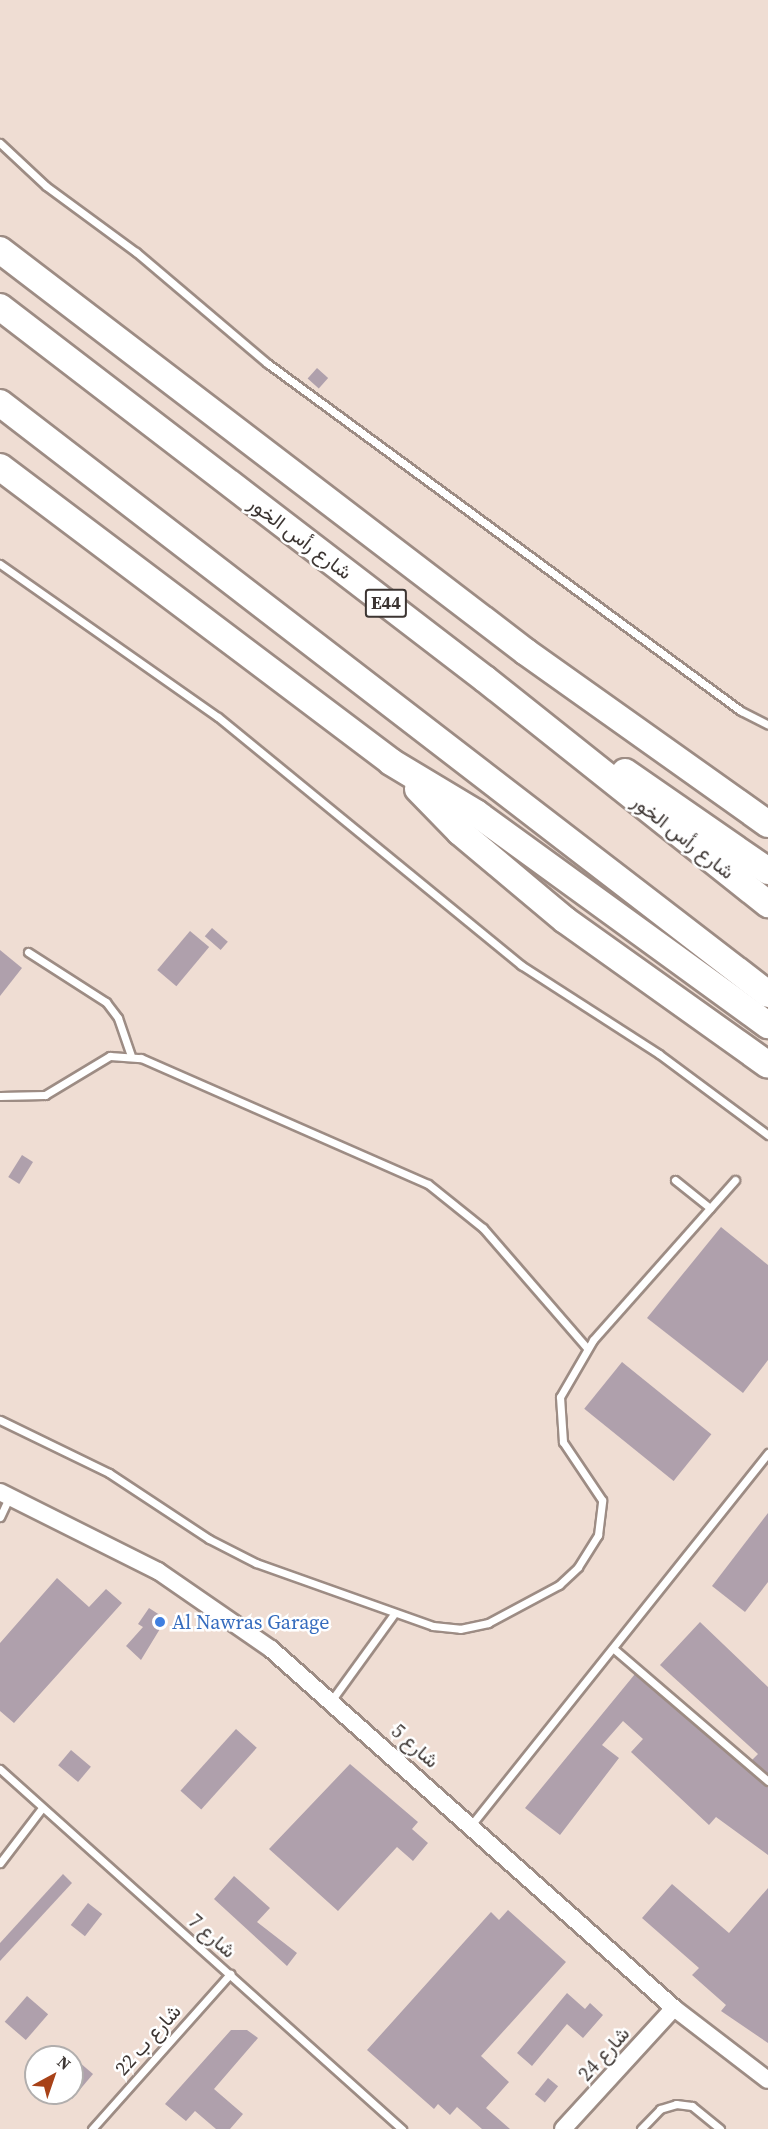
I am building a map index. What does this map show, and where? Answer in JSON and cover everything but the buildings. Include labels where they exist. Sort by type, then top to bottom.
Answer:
[{"type":"highway","points":[[0,250],[526,652],[768,824]]},
{"type":"highway","name":"شارع رأس الخور","points":[[0,307],[485,679],[768,904]]},
{"type":"highway","points":[[0,403],[768,994]]},
{"type":"highway","points":[[3,469],[391,762],[476,813],[768,1025]]},
{"type":"highway","points":[[485,679],[768,871]]},
{"type":"highway","points":[[391,762],[460,832],[565,920],[768,1065]]},
{"type":"highway","points":[[714,1026],[768,1081]]},
{"type":"street","name":"شارع 5","points":[[5,1494],[128,1555],[207,1602],[331,1701],[472,1824],[675,2008],[768,2080]]},
{"type":"street","name":"شارع 24","points":[[564,2129],[675,2008]]},
{"type":"lane","points":[[0,143],[46,186],[128,245],[267,363],[741,711],[768,725]]},
{"type":"lane","points":[[0,564],[218,717],[521,965],[659,1054],[768,1135]]},
{"type":"lane","points":[[28,952],[106,1002],[118,1018],[131,1055]]},
{"type":"lane","points":[[0,1096],[45,1095],[101,1059],[131,1055],[428,1184],[483,1228],[587,1348]]},
{"type":"lane","points":[[675,1180],[710,1208]]},
{"type":"lane","points":[[0,1420],[109,1473],[232,1552],[394,1614],[433,1626],[474,1627],[548,1592],[578,1567],[598,1535],[603,1510],[598,1491],[568,1454],[559,1408],[566,1383],[587,1348],[735,1180]]},
{"type":"lane","points":[[472,1824],[614,1649],[768,1453]]},
{"type":"lane","points":[[0,1517],[5,1494]]},
{"type":"lane","points":[[331,1701],[394,1614]]},
{"type":"lane","points":[[614,1649],[768,1781]]},
{"type":"lane","name":"شارع 7","points":[[0,1769],[402,2129]]},
{"type":"lane","points":[[0,1863],[42,1808]]},
{"type":"lane","name":"شارع ب 22","points":[[92,2129],[230,1974]]},
{"type":"lane","points":[[641,2129],[660,2109],[676,2104],[692,2106],[720,2129]]},
{"type":"place","name":"Al Nawras Garage","points":[[160,1622]]}]
